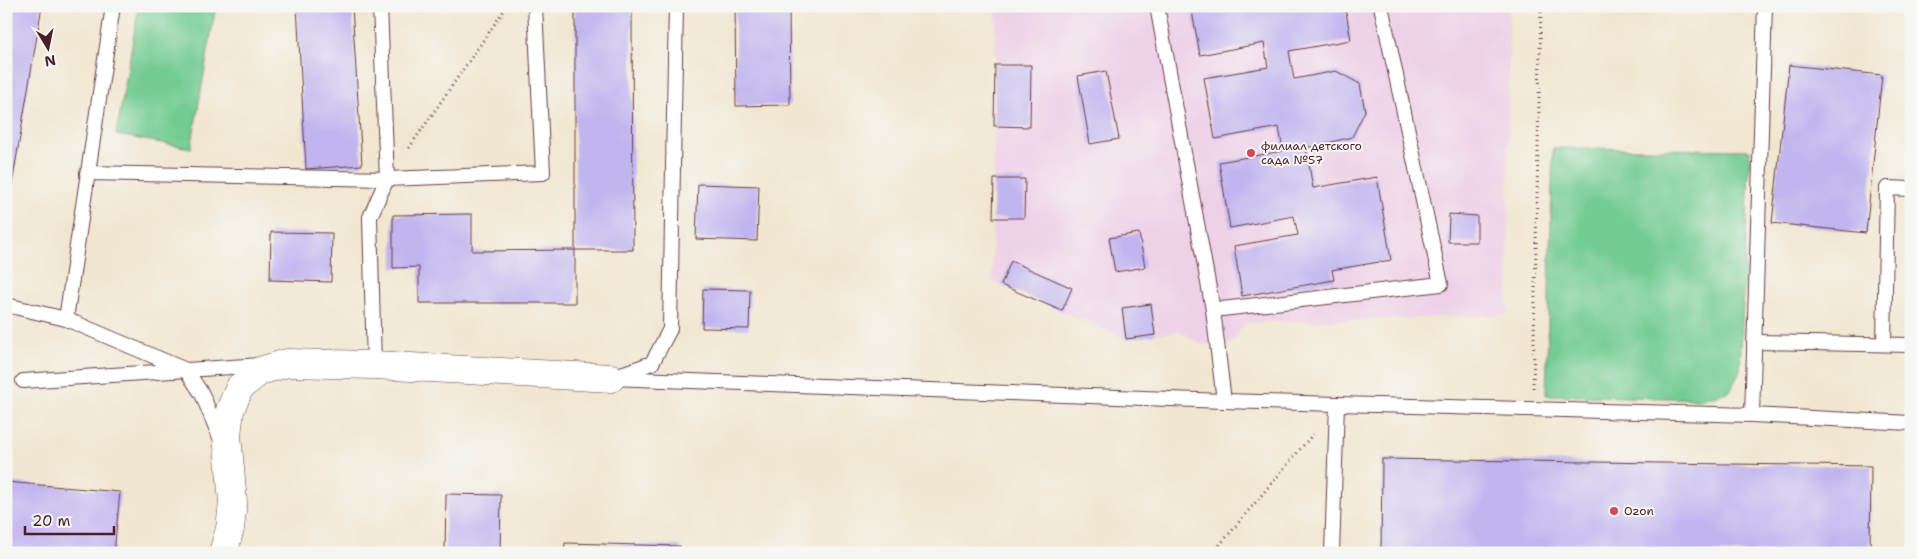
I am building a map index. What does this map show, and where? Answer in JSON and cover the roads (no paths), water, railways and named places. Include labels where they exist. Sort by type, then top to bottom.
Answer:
[{"type":"street","points":[[223,553],[230,529],[233,502],[227,435],[230,410],[240,386],[260,370],[286,363],[374,365],[612,378]]},
{"type":"lane","points":[[66,319],[113,6]]},
{"type":"lane","points":[[374,365],[370,216],[387,180],[380,6]]},
{"type":"lane","points":[[87,173],[387,180],[543,172],[535,6]]},
{"type":"lane","points":[[612,378],[652,363],[670,329],[676,6]]},
{"type":"lane","points":[[1157,6],[1212,310],[1224,401]]},
{"type":"lane","points":[[1212,310],[1441,284],[1381,6]]},
{"type":"lane","points":[[1752,415],[1765,6]]},
{"type":"lane","points":[[1884,344],[1887,188],[1911,189]]},
{"type":"lane","points":[[6,306],[66,319],[186,370],[202,394],[214,418],[231,471]]},
{"type":"lane","points":[[1754,342],[1911,345]]},
{"type":"lane","points":[[23,381],[286,363]]},
{"type":"lane","points":[[612,378],[1532,411],[1752,415],[1911,423]]},
{"type":"lane","points":[[1332,553],[1337,404]]},
{"type":"place","name":"филиал детского сада №57","points":[[1251,153]]},
{"type":"place","name":"Ozon","points":[[1614,511]]}]
